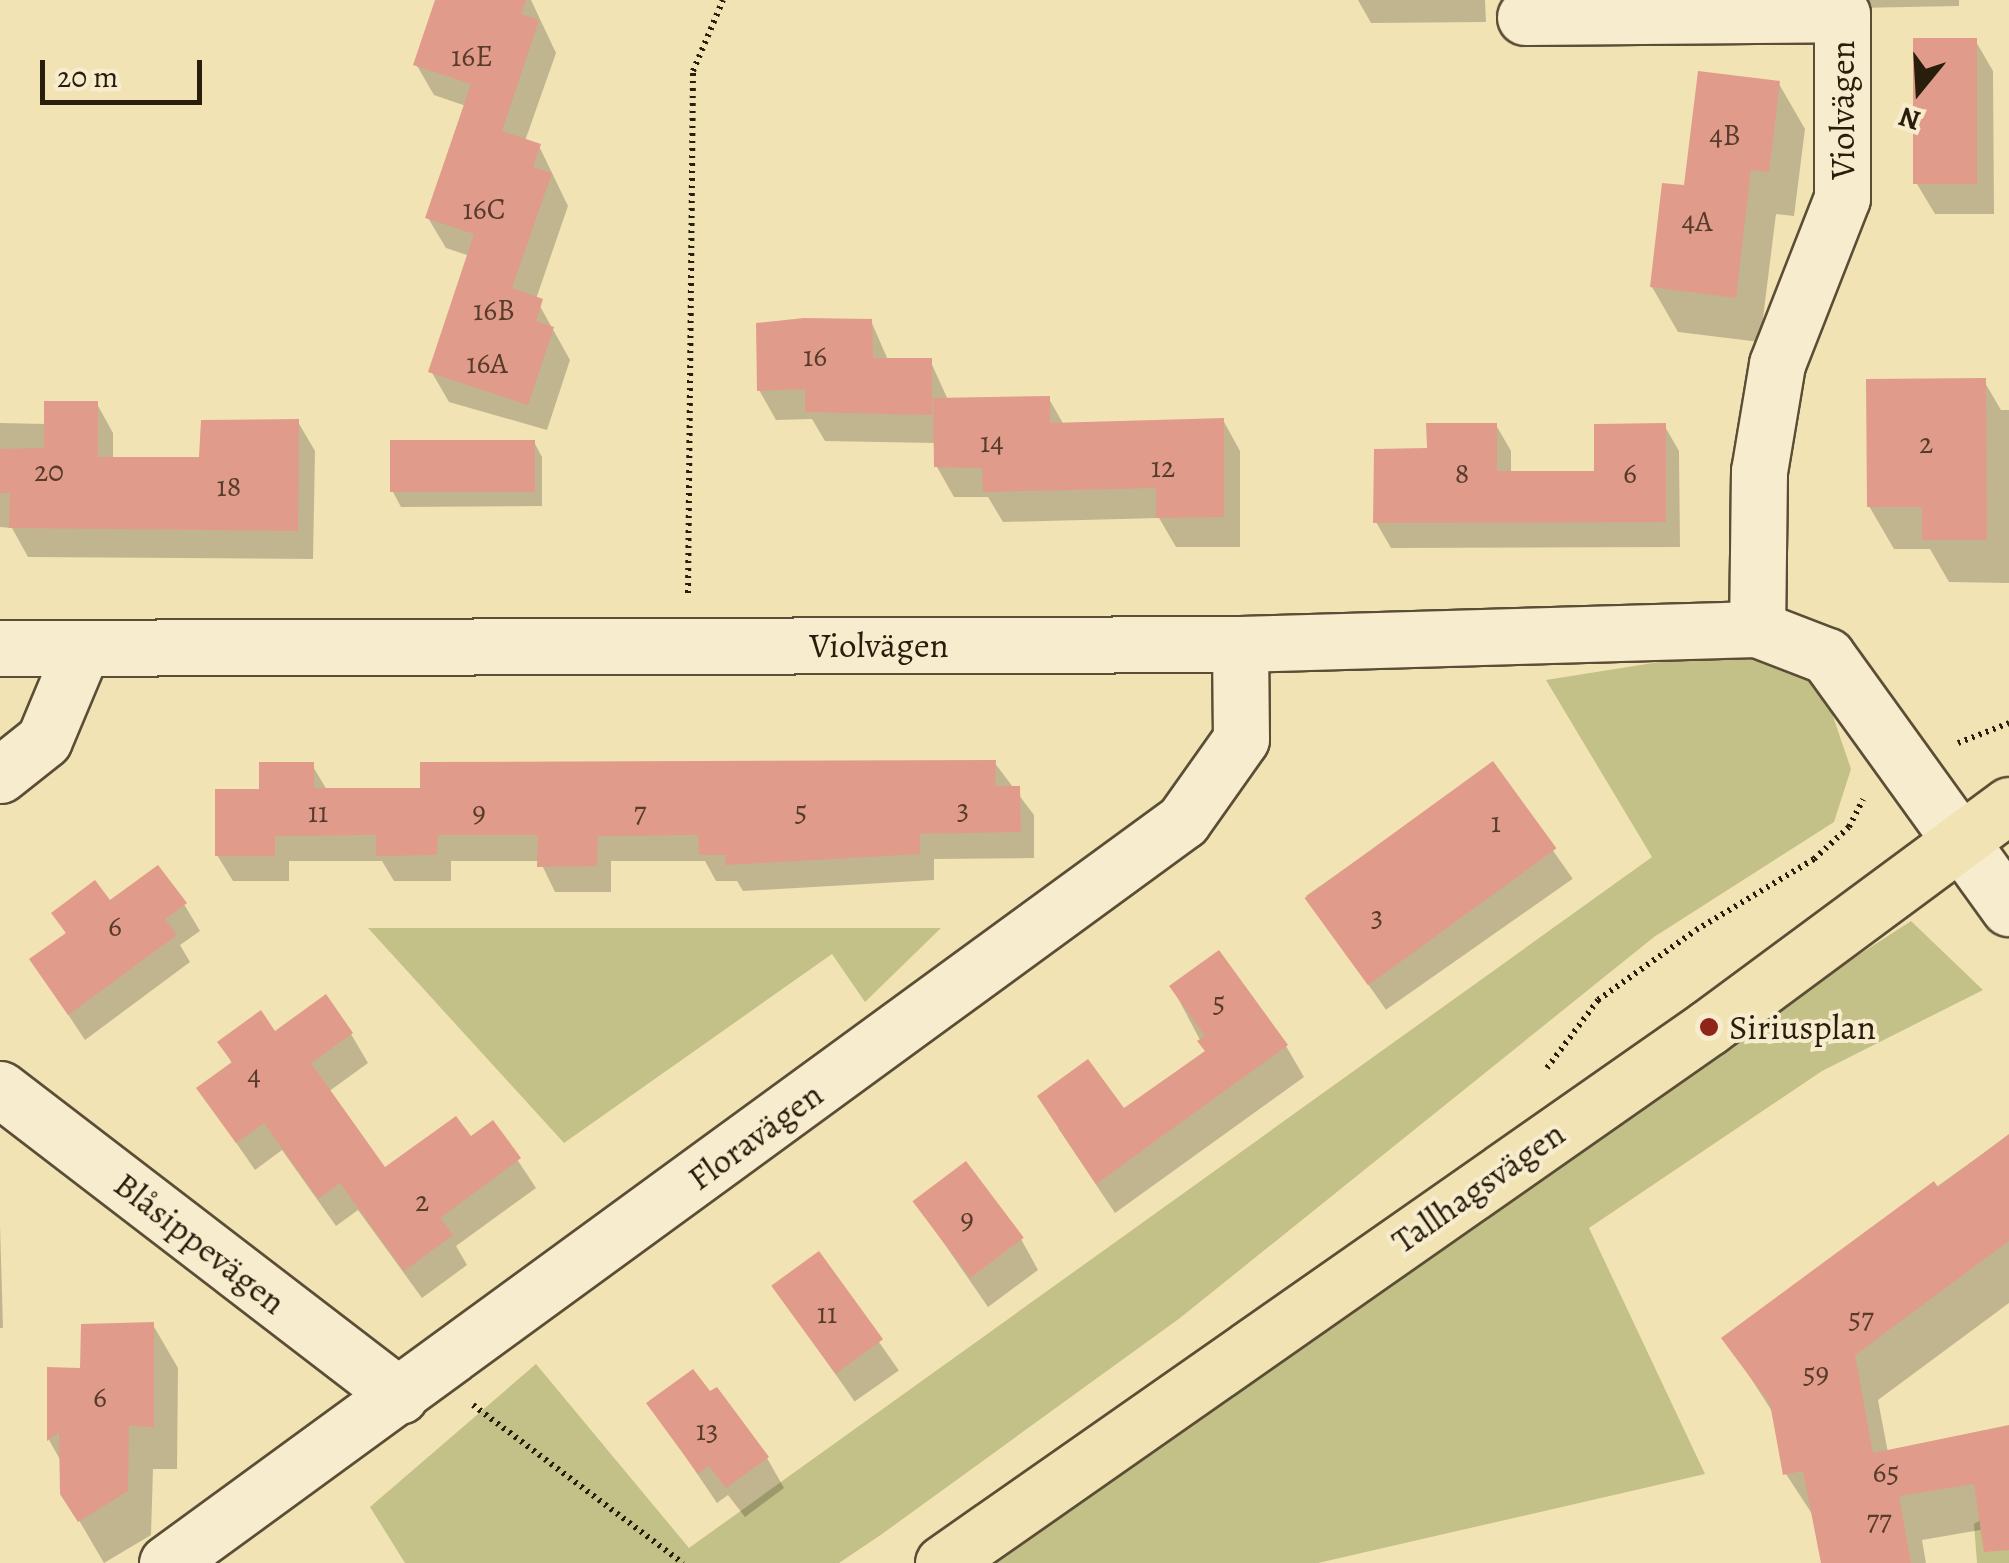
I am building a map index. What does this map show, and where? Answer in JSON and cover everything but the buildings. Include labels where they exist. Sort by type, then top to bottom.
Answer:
[{"type":"main road","name":"Tallhagsvägen","points":[[943,1563],[1709,1027],[2009,805]]},
{"type":"street","name":"Violvägen","points":[[1525,17],[1842,14],[1842,198],[1777,364],[1760,471],[1757,629]]},
{"type":"street","name":"Violvägen","points":[[0,648],[1240,644],[1757,629],[1827,656],[2009,908]]},
{"type":"street","name":"Floravägen","points":[[168,1563],[1184,821],[1241,739],[1240,644]]},
{"type":"street","points":[[0,775],[44,740],[82,649]]},
{"type":"street","name":"Blåsippevägen","points":[[0,1089],[416,1385]]},
{"type":"path","points":[[688,644],[693,71],[723,0]]},
{"type":"path","points":[[1598,1000],[1814,859],[1850,827],[1868,790],[1907,762],[2009,722]]},
{"type":"path","points":[[416,1385],[683,1563]]},
{"type":"shaded area","points":[[1747,648],[1823,687],[1851,769],[1834,822],[1654,937],[1180,1318],[882,1534],[839,1563],[405,1563],[370,1507],[536,1364],[689,1548],[1652,857],[1546,680]]},
{"type":"shaded area","points":[[1911,921],[1983,990],[1822,1071],[1589,1228],[1705,1474],[1318,1563],[997,1563],[1730,1038]]},
{"type":"shaded area","points":[[368,928],[941,928],[865,1002],[832,954],[564,1143]]},
{"type":"shaded area","points":[[2009,1503],[2009,1563],[1977,1563],[1974,1524]]},
{"type":"place","name":"Siriusplan","points":[[1709,1027]]}]
